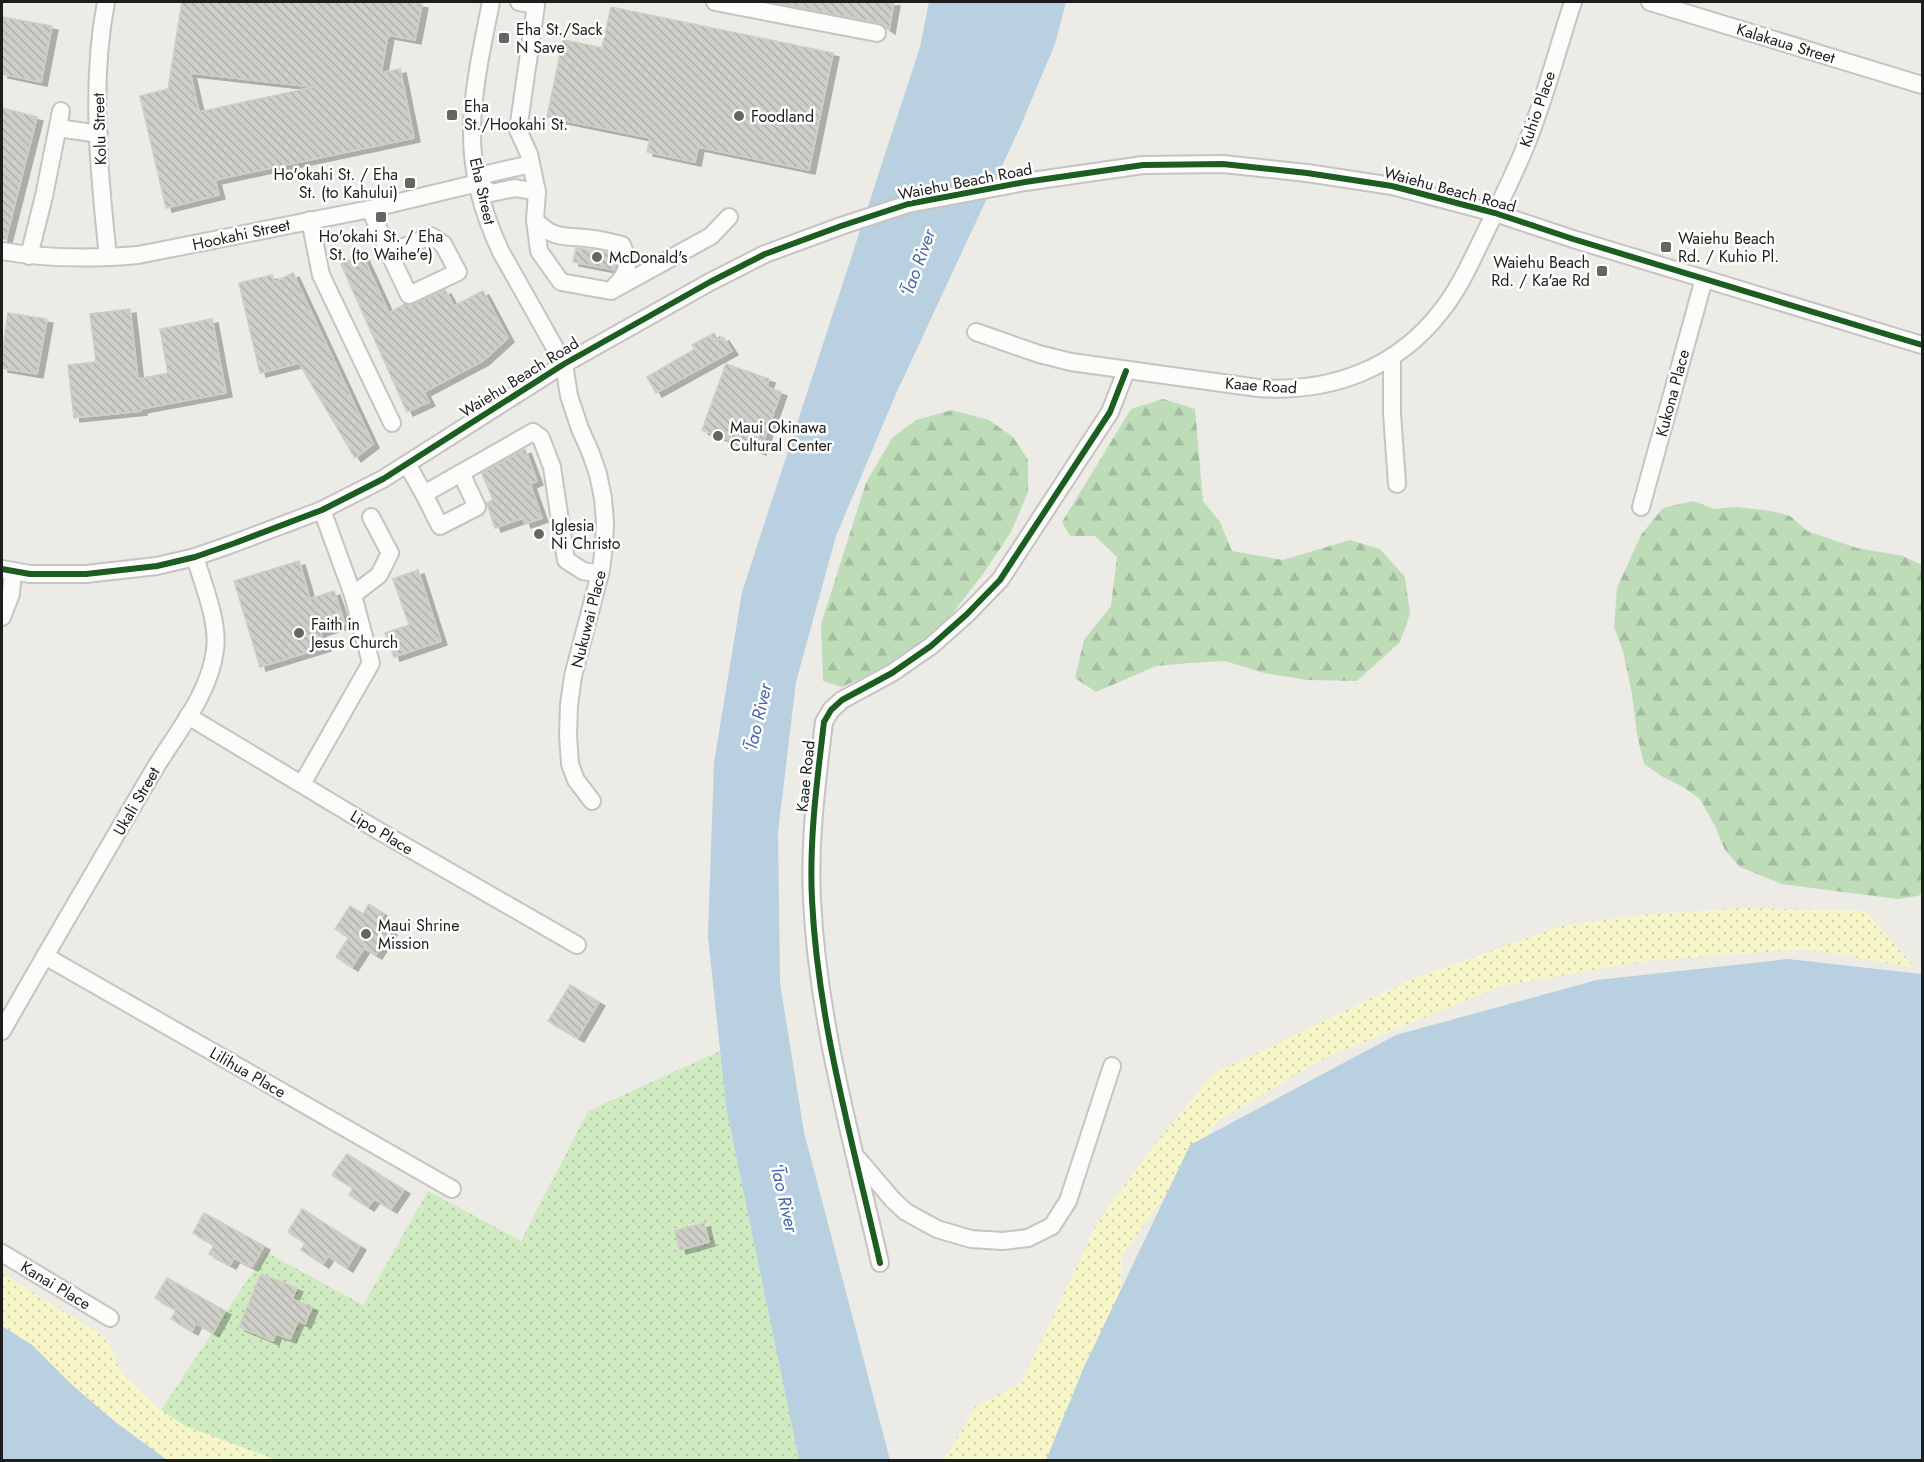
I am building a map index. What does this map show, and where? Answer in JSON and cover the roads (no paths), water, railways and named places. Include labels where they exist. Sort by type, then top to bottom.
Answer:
[{"type":"street","name":"Kolu Street","points":[[106,2],[98,63],[103,212],[108,257]]},
{"type":"street","name":"Eha Street","points":[[491,2],[474,100],[472,130],[474,162],[482,203],[493,234],[564,364]]},
{"type":"street","points":[[519,2],[536,5],[518,130],[528,154],[537,192],[535,220],[539,250],[561,282],[611,291],[711,236],[729,217]]},
{"type":"street","points":[[716,2],[877,33]]},
{"type":"street","name":"Kuhio Place","points":[[1495,213],[1528,139],[1573,2]]},
{"type":"street","name":"Kalakaua Street","points":[[1650,2],[1923,85]]},
{"type":"street","points":[[29,256],[61,111]]},
{"type":"street","points":[[58,128],[99,134]]},
{"type":"street","name":"Hookahi Street","points":[[2,251],[50,258],[108,257],[150,252],[370,209],[478,183],[487,174],[531,164]]},
{"type":"street","name":"Waiehu Beach Road","points":[[7,570],[30,574],[86,574],[157,566],[195,557],[322,510],[383,479],[564,364],[710,282],[765,254],[908,204],[1025,182],[1143,165],[1223,164],[1307,173],[1392,186],[1495,213],[1573,239],[1923,345]]},
{"type":"street","points":[[478,183],[491,193],[515,188],[537,192]]},
{"type":"street","points":[[370,209],[389,252]]},
{"type":"street","name":"Kaae Road","points":[[976,332],[1050,357],[1126,371],[1281,390],[1316,386],[1350,378],[1371,369],[1410,343],[1443,310],[1456,290],[1495,213]]},
{"type":"street","points":[[310,220],[321,275],[392,423]]},
{"type":"street","points":[[535,220],[544,230],[556,236],[592,238],[622,245],[628,258],[625,276],[611,291]]},
{"type":"street","name":"Kukona Place","points":[[1641,507],[1704,279]]},
{"type":"street","points":[[1392,357],[1392,413],[1397,484]]},
{"type":"street","name":"Nukuwai Place","points":[[564,364],[568,396],[598,474],[605,522],[600,574],[573,676],[569,705],[570,764],[576,780],[592,801]]},
{"type":"street","name":"Kaae Road","points":[[880,1263],[836,1073],[820,987],[812,898],[814,810],[824,722],[831,710],[842,700],[892,673],[931,646],[1000,580],[1110,412],[1126,371]]},
{"type":"street","points":[[424,494],[533,432],[541,438],[552,467],[566,560],[583,571],[600,574]]},
{"type":"street","points":[[407,464],[440,526],[477,507],[461,473]]},
{"type":"street","points":[[302,784],[371,663],[353,595],[322,510]]},
{"type":"street","points":[[353,595],[379,575],[390,553],[371,517]]},
{"type":"street","name":"Ukali Street","points":[[2,1031],[153,772],[196,704],[212,670],[216,648],[214,628],[195,557]]},
{"type":"street","points":[[2,617],[11,594],[7,570]]},
{"type":"street","name":"Lipo Place","points":[[188,716],[577,945]]},
{"type":"street","name":"Lilihua Place","points":[[45,956],[452,1189]]},
{"type":"street","name":"Kaae Road","points":[[855,1156],[906,1212],[937,1229],[971,1239],[1003,1241],[1028,1238],[1052,1226],[1068,1201],[1112,1066]]},
{"type":"street","name":"Kanai Place","points":[[2,1253],[110,1318]]},
{"type":"water","name":"ʻĪao River","points":[[929,2],[1066,2],[1055,44],[1021,125],[895,396],[836,536],[796,682],[778,832],[780,983],[804,1132],[890,1460],[799,1460],[726,1107],[708,936],[714,763],[742,592],[920,47]]},
{"type":"water","points":[[1788,959],[1922,974],[1922,1460],[1046,1460],[1084,1367],[1190,1145],[1396,1035],[1597,980]]},
{"type":"water","points":[[2,1326],[32,1345],[71,1384],[114,1421],[167,1460],[2,1460]]},
{"type":"place","name":"Eha St./Sack N Save","points":[[504,38]]},
{"type":"place","name":"Eha St./Hookahi St.","points":[[452,115]]},
{"type":"place","name":"Foodland","points":[[739,116]]},
{"type":"place","name":"Ho'okahi St. / Eha St. (to Kahului)","points":[[410,183]]},
{"type":"place","name":"Ho'okahi St. / Eha St. (to Waihe'e)","points":[[381,217]]},
{"type":"place","name":"Waiehu Beach Rd. / Kuhio Pl.","points":[[1666,247]]},
{"type":"place","name":"McDonald's","points":[[597,257]]},
{"type":"place","name":"Waiehu Beach Rd. / Ka'ae Rd","points":[[1602,271]]},
{"type":"place","name":"Maui Okinawa Cultural Center","points":[[718,436]]},
{"type":"place","name":"Iglesia Ni Christo","points":[[539,534]]},
{"type":"place","name":"Faith in Jesus Church","points":[[299,633]]},
{"type":"place","name":"Maui Shrine Mission","points":[[366,934]]}]
